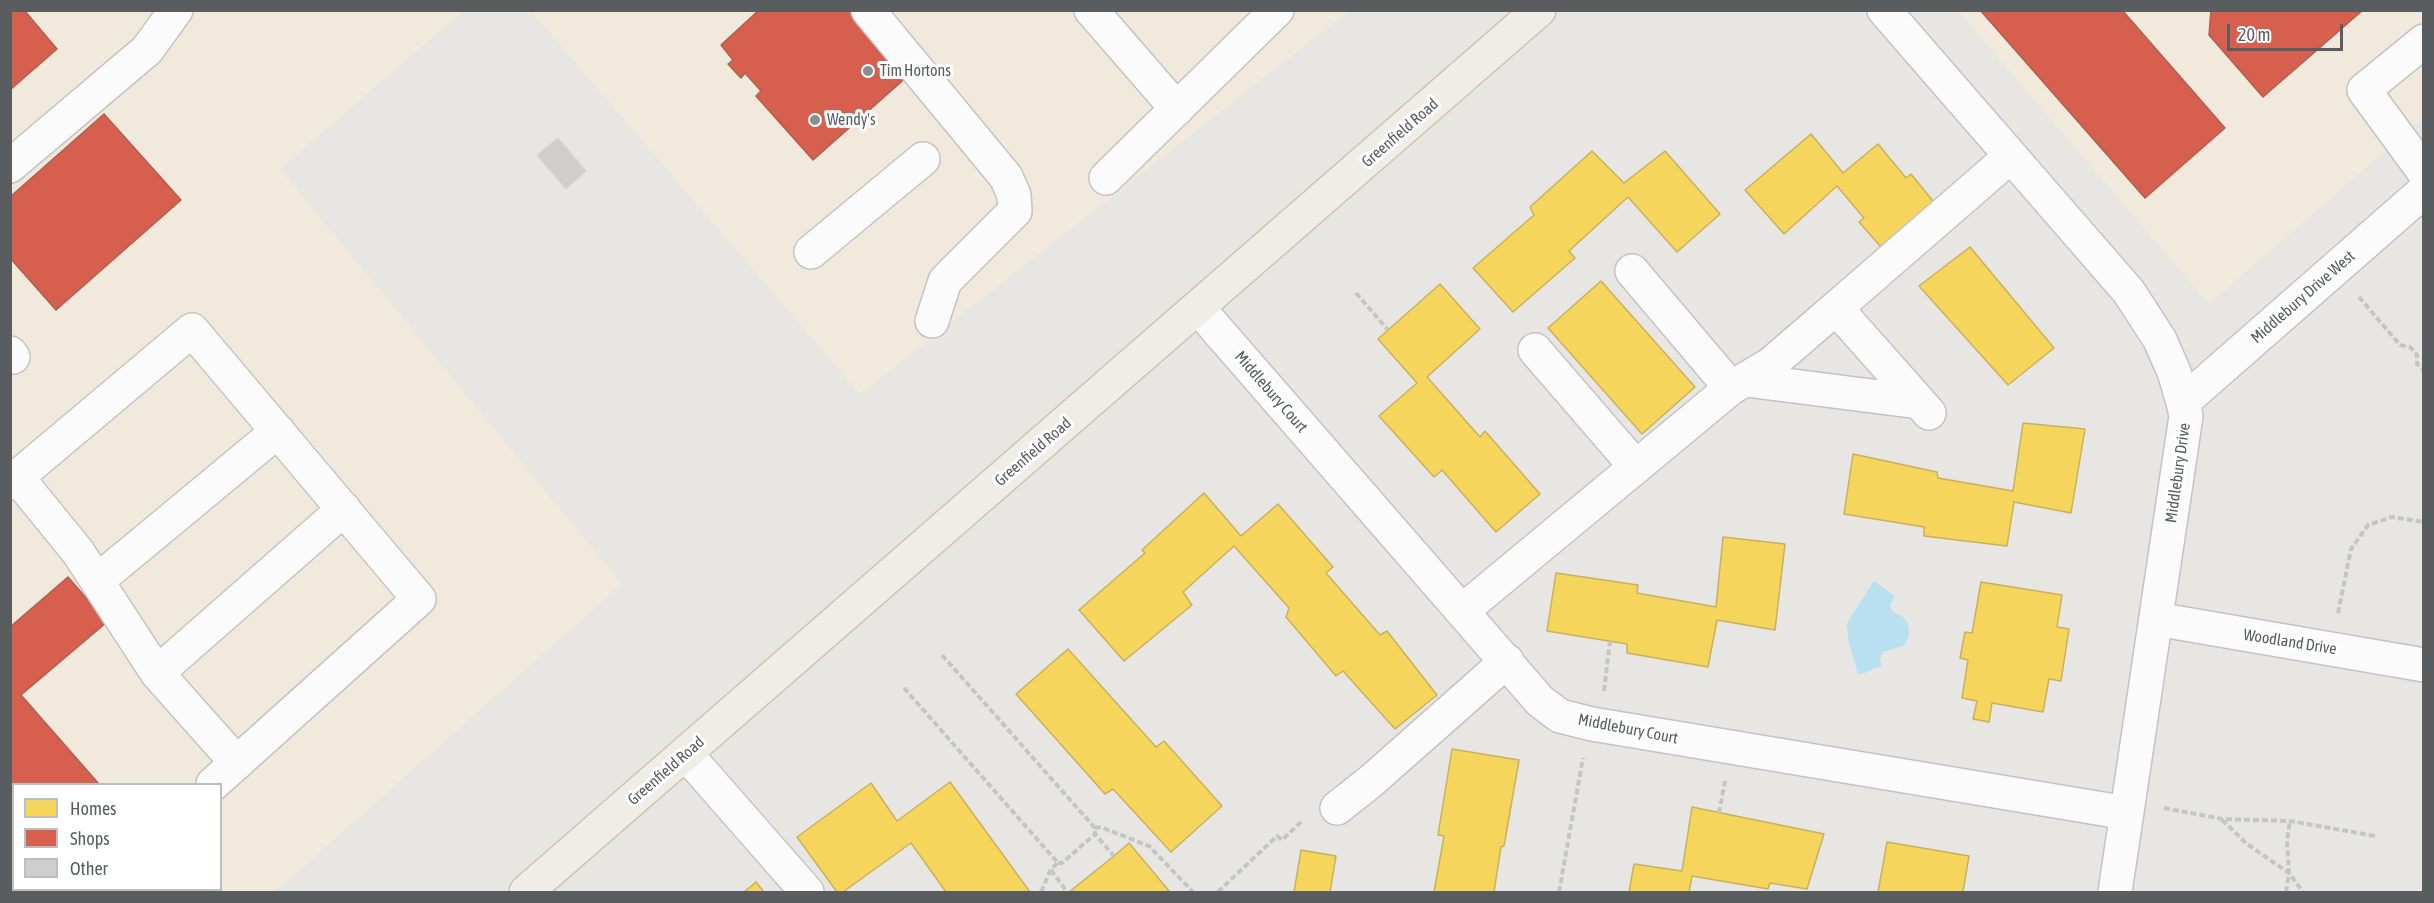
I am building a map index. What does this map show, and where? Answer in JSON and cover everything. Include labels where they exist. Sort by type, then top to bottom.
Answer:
[{"type":"main road","name":"Greenfield Road","points":[[526,892],[1199,309],[1539,10]]},
{"type":"street","points":[[10,166],[147,50],[176,10]]},
{"type":"street","points":[[868,10],[1006,177],[1014,195],[1015,211],[945,281],[932,321]]},
{"type":"street","points":[[1106,178],[1276,10]]},
{"type":"street","name":"Middlebury Drive","points":[[1884,10],[2129,292],[2160,340],[2174,372],[2183,402],[2186,416],[2156,619],[2141,810],[2115,892]]},
{"type":"street","points":[[1091,11],[1177,109]]},
{"type":"street","points":[[2424,41],[2364,90],[2424,172]]},
{"type":"street","points":[[1462,611],[1738,384],[1772,364],[2011,156]]},
{"type":"street","points":[[811,252],[922,159]]},
{"type":"street","name":"Middlebury Drive West","points":[[2183,402],[2424,191]]},
{"type":"street","points":[[1632,271],[1738,384],[1924,408],[1836,308]]},
{"type":"street","name":"Middlebury Court","points":[[1199,309],[1540,700],[1560,716],[1592,724],[2141,810]]},
{"type":"street","points":[[192,330],[419,599],[225,774],[78,552],[14,480],[192,330]]},
{"type":"street","points":[[1535,350],[1636,467]]},
{"type":"street","points":[[97,581],[278,431]]},
{"type":"street","points":[[157,673],[344,509]]},
{"type":"street","name":"Woodland Drive","points":[[2156,619],[2424,664]]},
{"type":"street","points":[[1337,808],[1370,782],[1507,661]]},
{"type":"street","points":[[686,754],[807,892]]},
{"type":"path","points":[[2352,290],[2400,345],[2410,347],[2417,355],[2417,364],[2424,371]]},
{"type":"path","points":[[1356,293],[1388,330]]},
{"type":"path","points":[[2337,616],[2351,549],[2368,525],[2392,517],[2424,522]]},
{"type":"path","points":[[1600,697],[1603,692],[1610,641]]},
{"type":"path","points":[[942,655],[1095,828],[1095,834],[1114,856]]},
{"type":"path","points":[[904,688],[1058,863]]},
{"type":"path","points":[[1559,892],[1584,752]]},
{"type":"path","points":[[1719,813],[1726,776]]},
{"type":"path","points":[[2141,810],[2222,819],[2290,821],[2375,836]]},
{"type":"path","points":[[2222,819],[2247,844],[2289,873],[2303,892]]},
{"type":"path","points":[[1218,892],[1277,836],[1282,840],[1304,820]]},
{"type":"path","points":[[2286,892],[2289,873],[2287,841],[2290,821]]},
{"type":"path","points":[[1095,828],[1101,827],[1149,846],[1193,892]]},
{"type":"path","points":[[1041,892],[1051,869],[1058,863],[1062,863],[1095,834]]},
{"type":"path","points":[[1051,869],[1067,892]]},
{"type":"shaded area","points":[[10,11],[463,11],[280,169],[622,584],[275,892],[11,892]]},
{"type":"shaded area","points":[[531,11],[1349,11],[860,394]]},
{"type":"shaded area","points":[[1958,11],[2423,11],[2423,118],[2209,304]]},
{"type":"water","points":[[1874,581],[1895,596],[1890,605],[1893,612],[1903,617],[1908,623],[1909,637],[1903,646],[1883,652],[1880,659],[1882,666],[1858,675],[1848,639],[1847,623]]},
{"type":"building: Homes","points":[[1811,134],[1843,173],[1878,144],[1906,178],[1911,174],[1941,211],[1888,255],[1859,222],[1864,218],[1837,186],[1784,234],[1745,190]]},
{"type":"building: Homes","points":[[1592,151],[1624,183],[1665,151],[1720,214],[1677,252],[1628,197],[1569,251],[1575,258],[1513,312],[1473,268],[1534,215],[1530,207]]},
{"type":"building: Homes","points":[[1970,247],[2054,348],[2008,385],[1919,286]]},
{"type":"building: Homes","points":[[1601,281],[1695,387],[1642,434],[1548,328]]},
{"type":"building: Homes","points":[[1440,284],[1480,329],[1427,377],[1480,437],[1485,431],[1540,494],[1496,532],[1442,470],[1434,477],[1379,416],[1417,383],[1378,339]]},
{"type":"building: Homes","points":[[2023,423],[2085,429],[2071,513],[2014,502],[2007,546],[1924,536],[1924,527],[1844,514],[1853,454],[1937,472],[1938,478],[2013,491]]},
{"type":"building: Homes","points":[[1204,493],[1241,536],[1278,504],[1333,567],[1326,573],[1380,635],[1387,631],[1437,695],[1395,729],[1343,671],[1336,676],[1286,617],[1289,608],[1234,546],[1183,592],[1192,605],[1124,661],[1079,610],[1145,553],[1142,550]]},
{"type":"building: Homes","points":[[1723,537],[1785,544],[1775,630],[1717,620],[1708,667],[1627,653],[1627,644],[1547,631],[1556,573],[1638,585],[1637,593],[1716,607]]},
{"type":"building: Homes","points":[[1981,582],[2062,595],[2057,627],[2069,629],[2061,681],[2049,679],[2043,712],[1992,703],[1989,722],[1973,719],[1977,701],[1962,698],[1968,660],[1960,658],[1965,632],[1972,633]]},
{"type":"building: Homes","points":[[1068,649],[1156,747],[1164,741],[1222,806],[1171,852],[1113,789],[1105,794],[1016,694]]},
{"type":"building: Homes","points":[[1452,749],[1519,760],[1494,892],[1434,892],[1444,836],[1438,835]]},
{"type":"building: Homes","points":[[950,782],[1030,892],[946,892],[911,843],[843,892],[837,892],[797,837],[871,783],[897,821]]},
{"type":"building: Homes","points":[[1692,807],[1824,834],[1807,889],[1770,883],[1768,889],[1692,876],[1689,892],[1629,892],[1634,864],[1682,871]]},
{"type":"building: Homes","points":[[1887,842],[1969,856],[1963,892],[1878,892]]},
{"type":"building: Homes","points":[[1129,843],[1170,892],[1069,892],[1114,856]]},
{"type":"building: Homes","points":[[1301,850],[1336,856],[1330,892],[1294,892]]},
{"type":"building: Homes","points":[[756,882],[764,892],[744,892]]},
{"type":"building: Shops","points":[[10,10],[24,10],[57,49],[10,90]]},
{"type":"building: Shops","points":[[759,10],[852,10],[909,75],[813,160],[756,96],[761,91],[745,73],[741,78],[728,64],[733,60],[721,45]]},
{"type":"building: Shops","points":[[1980,10],[2122,10],[2225,128],[2145,198]]},
{"type":"building: Shops","points":[[2211,10],[2363,10],[2263,97],[2209,35]]},
{"type":"building: Shops","points":[[104,114],[181,200],[56,310],[10,258],[10,197]]},
{"type":"building: Shops","points":[[68,577],[107,622],[21,695],[98,783],[12,783],[12,891],[126,891],[125,892],[10,892],[10,627]]},
{"type":"building: Other","points":[[558,138],[586,171],[566,189],[537,155]]},
{"type":"place","name":"Tim Hortons","points":[[868,71]]},
{"type":"place","name":"Wendy's","points":[[815,120]]}]
